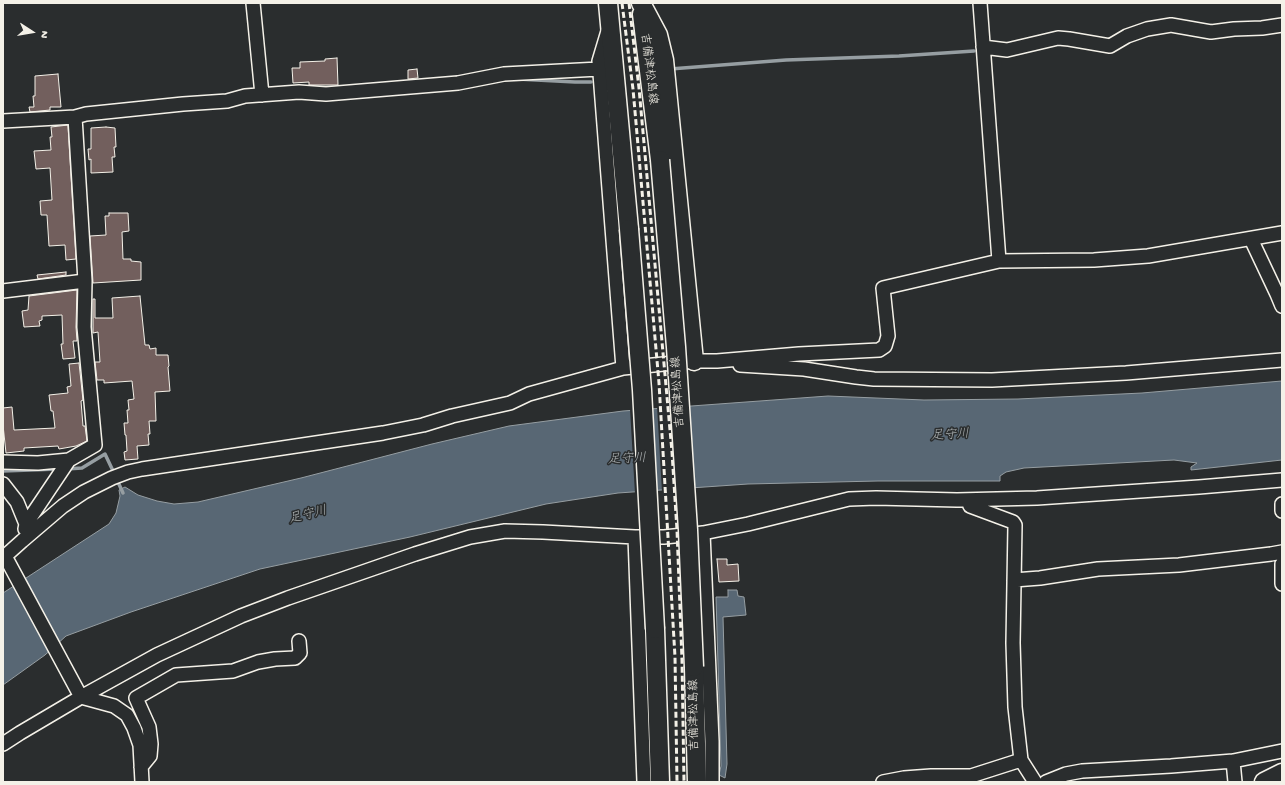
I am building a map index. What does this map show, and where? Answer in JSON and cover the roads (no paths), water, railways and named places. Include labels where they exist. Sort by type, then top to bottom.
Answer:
[{"type":"main road","points":[[608,3],[642,390],[655,630],[660,782]]},
{"type":"main road","points":[[641,3],[658,35],[664,60],[694,361]]},
{"type":"main road","name":"吉備津松島線","points":[[641,3],[660,160],[675,340],[688,522],[697,782]]},
{"type":"main road","points":[[1264,782],[1282,773]]},
{"type":"street","points":[[253,3],[262,95]]},
{"type":"street","points":[[980,3],[999,261]]},
{"type":"street","points":[[610,24],[599,61],[599,69],[623,368]]},
{"type":"street","points":[[983,47],[1007,50],[1058,38],[1110,46],[1127,36],[1147,29],[1171,25],[1211,32],[1282,25]]},
{"type":"street","points":[[3,121],[75,119],[86,114],[183,104],[227,102],[245,96],[299,92],[326,94],[458,83],[504,74],[599,69]]},
{"type":"street","points":[[22,540],[26,524],[65,466],[95,445],[84,327],[85,281],[75,119]]},
{"type":"street","points":[[142,782],[140,745],[134,728],[127,715],[114,706],[80,695],[5,559],[22,540],[63,506],[84,492],[112,478],[128,472],[150,468],[383,433],[510,403],[529,394],[623,368],[694,361],[717,361],[799,354],[879,350],[885,346],[888,336],[883,288],[999,261],[1094,260],[1148,256],[1282,233]]},
{"type":"street","points":[[1251,239],[1282,306]]},
{"type":"street","points":[[3,290],[85,281]]},
{"type":"street","points":[[717,361],[744,366],[804,369],[868,378],[984,380],[1126,373],[1282,360]]},
{"type":"street","points":[[3,462],[38,463],[65,466]]},
{"type":"street","points":[[3,744],[80,695],[157,655],[241,616],[415,554],[470,537],[505,531],[635,538],[664,537],[704,533],[748,524],[849,499],[876,498],[968,500],[1118,493],[1282,480]]},
{"type":"street","points":[[3,484],[17,502],[26,524]]},
{"type":"street","points":[[968,500],[970,506],[1013,522],[1014,525],[1013,642],[1016,707],[1021,760],[1035,782]]},
{"type":"street","points":[[1282,504],[1282,511]]},
{"type":"street","points":[[704,533],[712,741],[712,782]]},
{"type":"street","points":[[635,538],[644,782]]},
{"type":"street","points":[[1014,580],[1040,578],[1098,569],[1179,565],[1282,552]]},
{"type":"street","points":[[1282,564],[1282,584]]},
{"type":"street","points":[[141,767],[150,756],[151,744],[149,727],[136,698],[176,676],[232,671],[258,662],[295,658],[300,653],[299,641]]},
{"type":"street","points":[[1046,782],[1066,774],[1082,771],[1233,761],[1282,751]]},
{"type":"street","points":[[884,782],[904,778],[931,776],[971,776],[1021,760]]},
{"type":"street","points":[[1233,761],[1235,782]]},
{"type":"water","name":"足守川","points":[[1282,381],[1282,460],[1191,470],[1191,467],[1197,463],[1174,460],[1024,468],[1006,472],[1000,476],[1000,481],[878,481],[748,484],[618,493],[546,504],[410,537],[260,569],[131,612],[66,636],[45,655],[3,685],[3,593],[109,524],[116,513],[120,496],[119,490],[125,487],[138,495],[157,501],[174,504],[198,502],[509,426],[623,411],[828,396],[924,400],[1018,399],[1142,393]]},
{"type":"water","points":[[728,590],[737,590],[738,596],[744,597],[746,615],[723,617],[727,764],[725,778],[719,775],[721,766],[716,597],[728,597]]},
{"type":"waterway","points":[[670,69],[786,60],[899,56],[974,51]]},
{"type":"waterway","points":[[517,79],[591,82]]},
{"type":"waterway","points":[[66,469],[82,468],[105,454],[114,473]]},
{"type":"waterway","points":[[3,471],[58,469]]},
{"type":"waterway","points":[[118,482],[123,493]]},
{"type":"railway","points":[[622,3],[633,89],[659,383],[675,657],[677,782]]},
{"type":"railway","points":[[629,3],[639,88],[672,452],[677,530],[682,660],[684,782]]}]
